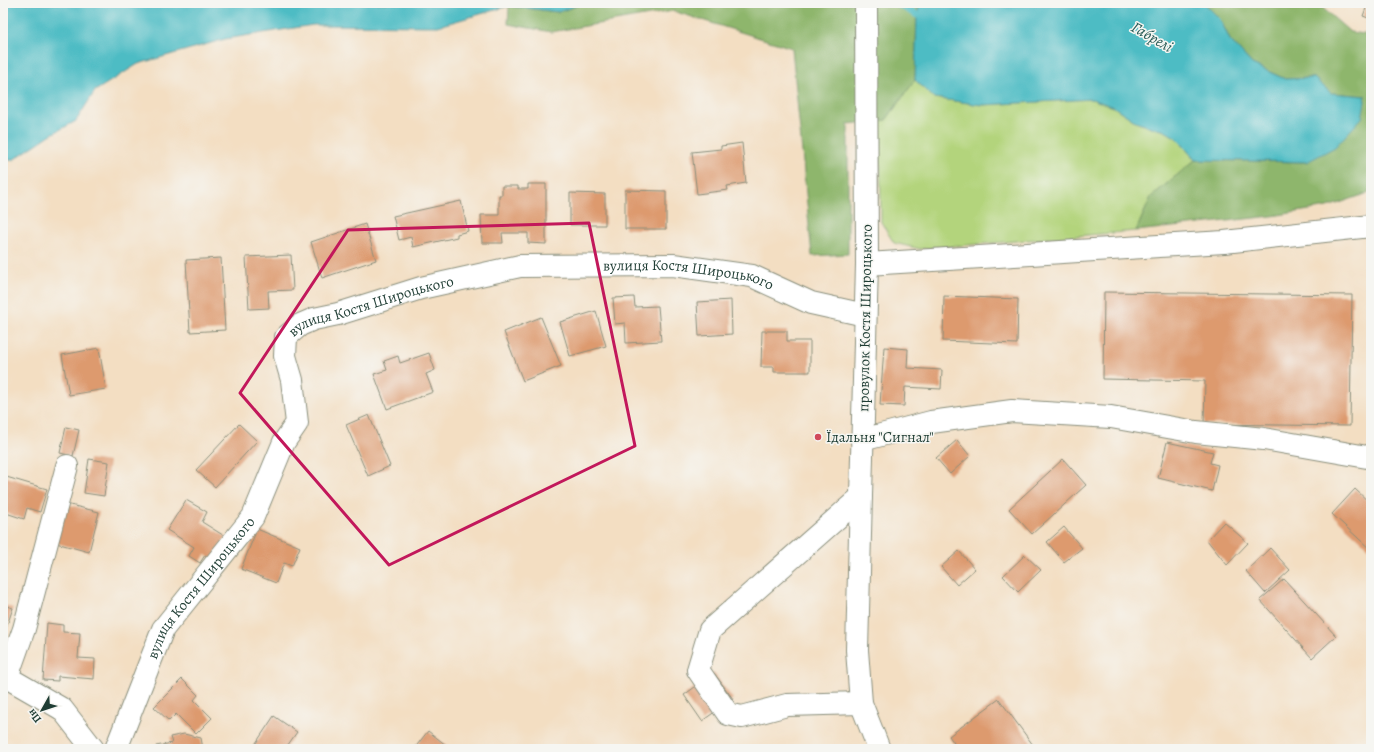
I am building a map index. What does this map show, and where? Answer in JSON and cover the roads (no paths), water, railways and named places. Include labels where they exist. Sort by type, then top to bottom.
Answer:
[{"type":"street","name":"провулок Костя Широцького","points":[[866,3],[867,264],[857,650],[862,703],[879,749]]},
{"type":"street","points":[[867,264],[1224,242],[1371,226]]},
{"type":"street","name":"вулиця Костя Широцького","points":[[116,749],[164,629],[253,517],[284,442],[297,423],[292,380],[285,356],[286,337],[300,325],[314,319],[338,314],[421,288],[520,266],[673,265],[752,276],[811,303],[865,315]]},
{"type":"street","points":[[862,440],[931,422],[1012,411],[1111,417],[1196,432],[1264,439],[1367,457],[1371,455]]},
{"type":"street","points":[[67,466],[24,629],[5,676],[62,709],[94,749]]},
{"type":"street","points":[[861,497],[710,630],[698,670],[728,714],[742,717],[787,705],[862,703]]},
{"type":"water","points":[[3,3],[584,3],[558,12],[509,6],[438,26],[313,25],[225,39],[138,64],[95,91],[76,121],[50,135],[13,160],[3,160]]},
{"type":"water","points":[[920,3],[1204,3],[1220,19],[1230,40],[1252,64],[1285,79],[1314,78],[1331,93],[1366,96],[1362,118],[1335,147],[1307,162],[1195,160],[1177,138],[1165,131],[1138,123],[1114,107],[1092,99],[982,105],[934,98],[915,80],[917,15]]},
{"type":"waterway","name":"Габрелі","points":[[896,3],[917,15],[926,16]]},
{"type":"place","name":"Їдальня \"Сигнал\"","points":[[818,437]]}]
